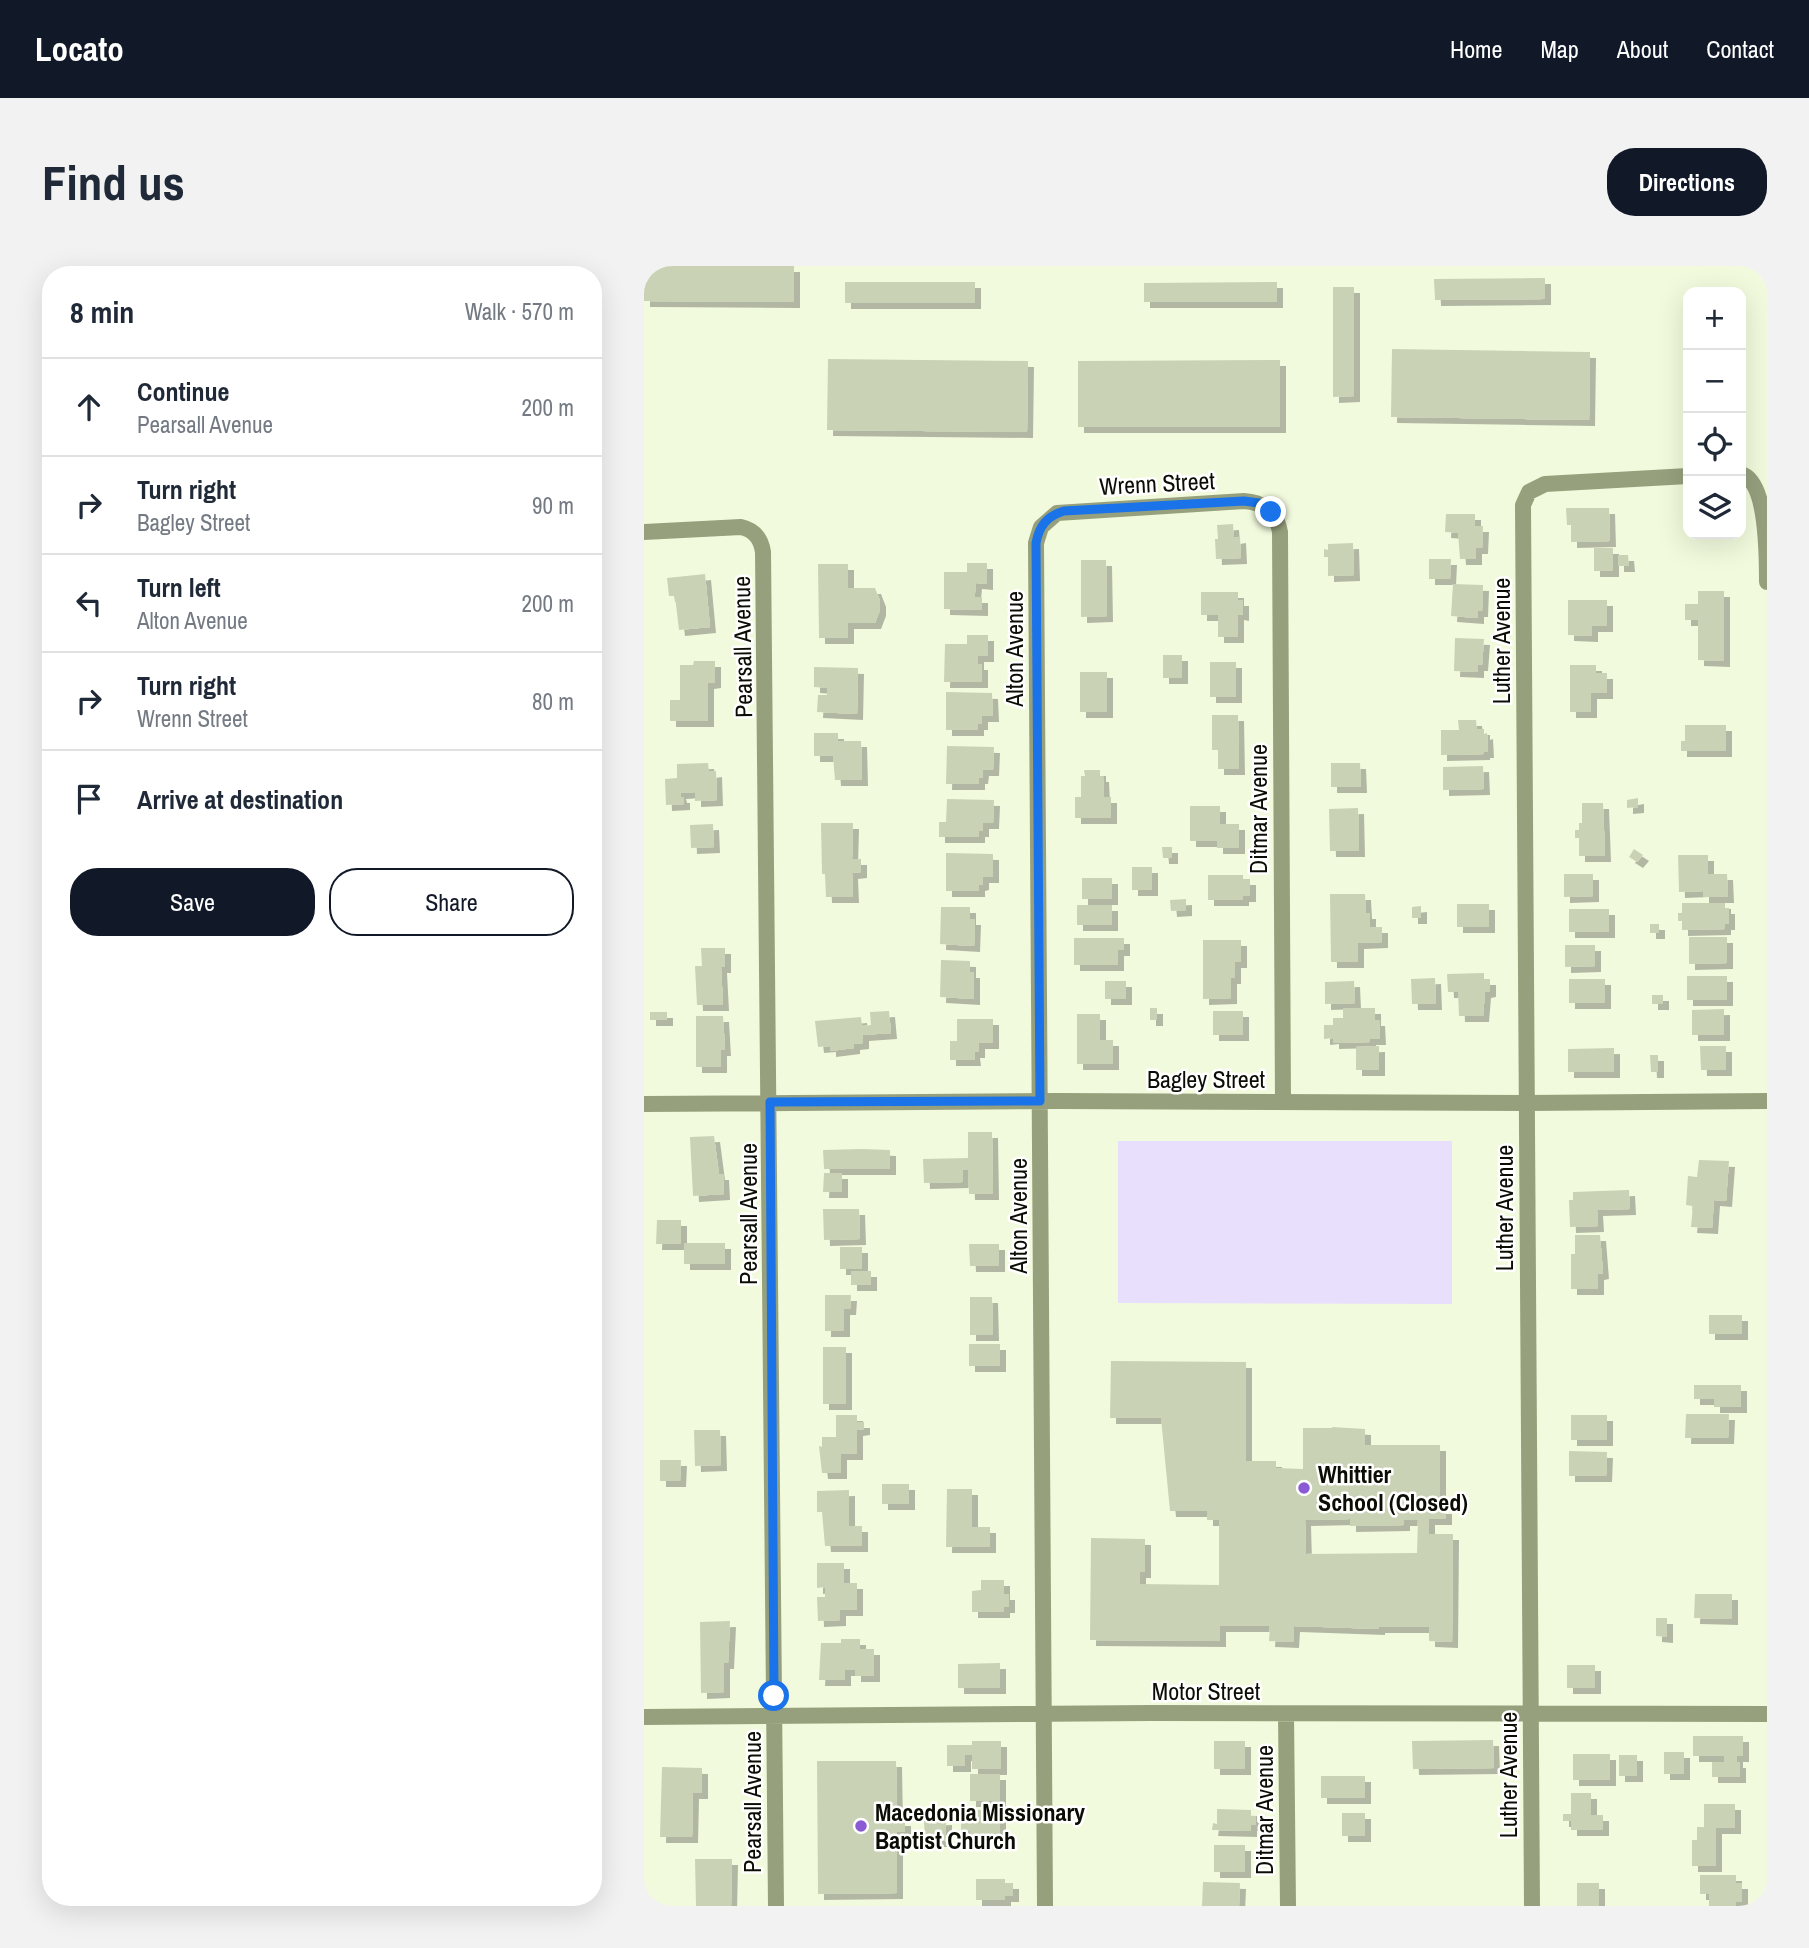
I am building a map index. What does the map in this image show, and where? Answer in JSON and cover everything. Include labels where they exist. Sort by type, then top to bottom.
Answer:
[{"type":"street","name":"Luther Avenue","points":[[1532,1906],[1522,510],[1529,492],[1545,484],[1683,476]]},
{"type":"street","points":[[1747,476],[1763,493],[1766,506],[1767,582]]},
{"type":"street","name":"Wrenn Street","points":[[1041,527],[1051,516],[1064,511],[1244,501],[1259,503],[1275,517]]},
{"type":"street","name":"Ditmar Avenue","points":[[1275,517],[1280,532],[1283,1101]]},
{"type":"street","name":"Alton Avenue","points":[[1041,527],[1036,543],[1045,1906]]},
{"type":"street","name":"Pearsall Avenue","points":[[644,532],[746,528],[759,538],[763,552],[776,1906]]},
{"type":"street","name":"Bagley Street","points":[[644,1104],[1767,1101]]},
{"type":"street","name":"Ditmar Avenue","points":[[1286,1714],[1288,1906]]},
{"type":"street","name":"Motor Street","points":[[644,1717],[1767,1714]]},
{"type":"shaded area","points":[[1118,1141],[1452,1141],[1452,1304],[1118,1303]]},
{"type":"building","points":[[644,266],[794,266],[794,302],[644,301]]},
{"type":"building","points":[[1545,278],[1545,299],[1435,300],[1434,279]]},
{"type":"building","points":[[845,282],[975,282],[975,303],[845,303]]},
{"type":"building","points":[[1277,282],[1277,302],[1144,302],[1144,283]]},
{"type":"building","points":[[1333,287],[1354,287],[1354,396],[1333,397]]},
{"type":"building","points":[[1392,349],[1590,352],[1589,420],[1391,417]]},
{"type":"building","points":[[828,359],[1028,361],[1027,432],[827,430]]},
{"type":"building","points":[[1280,360],[1280,427],[1078,427],[1078,361]]},
{"type":"building","points":[[1566,508],[1609,508],[1610,541],[1571,542],[1571,525],[1567,525]]},
{"type":"building","points":[[1446,514],[1475,514],[1475,526],[1483,526],[1482,548],[1476,548],[1476,559],[1460,559],[1458,533],[1445,532]]},
{"type":"building","points":[[1233,524],[1234,538],[1240,537],[1241,558],[1216,559],[1217,525]]},
{"type":"building","points":[[1353,543],[1354,575],[1328,576],[1328,557],[1324,557],[1324,549],[1328,550],[1328,544]]},
{"type":"building","points":[[1594,548],[1613,548],[1613,571],[1594,571]]},
{"type":"building","points":[[1618,555],[1628,555],[1629,566],[1618,566]]},
{"type":"building","points":[[1429,559],[1451,559],[1450,579],[1429,579]]},
{"type":"building","points":[[1081,560],[1106,560],[1107,616],[1081,617]]},
{"type":"building","points":[[967,563],[987,563],[987,584],[976,583],[975,597],[982,597],[982,610],[944,609],[944,572],[967,572]]},
{"type":"building","points":[[818,564],[848,564],[848,588],[875,588],[880,610],[875,623],[848,623],[848,638],[819,638]]},
{"type":"building","points":[[705,574],[710,627],[679,630],[675,596],[669,596],[667,578]]},
{"type":"building","points":[[1453,584],[1483,585],[1482,611],[1478,611],[1478,618],[1451,616]]},
{"type":"building","points":[[1698,591],[1724,591],[1724,661],[1698,660],[1698,620],[1685,620],[1685,604],[1698,604]]},
{"type":"building","points":[[1201,592],[1238,592],[1238,600],[1243,600],[1243,615],[1238,614],[1238,637],[1218,637],[1218,615],[1201,615]]},
{"type":"building","points":[[1568,600],[1607,600],[1607,626],[1592,626],[1592,636],[1568,635]]},
{"type":"building","points":[[967,635],[988,635],[988,656],[978,656],[978,664],[982,664],[982,682],[944,682],[945,644],[967,644]]},
{"type":"building","points":[[1455,638],[1484,639],[1482,665],[1478,665],[1478,672],[1454,671]]},
{"type":"building","points":[[1163,655],[1182,655],[1182,678],[1163,678]]},
{"type":"building","points":[[694,661],[715,661],[715,682],[708,683],[708,721],[670,721],[670,700],[680,700],[680,665],[693,665]]},
{"type":"building","points":[[1210,662],[1236,662],[1236,697],[1210,697]]},
{"type":"building","points":[[1570,665],[1596,665],[1596,673],[1607,673],[1607,693],[1591,693],[1591,712],[1570,712]]},
{"type":"building","points":[[814,667],[858,668],[857,714],[817,712],[818,695],[827,695],[827,688],[814,687]]},
{"type":"building","points":[[1080,672],[1107,672],[1107,712],[1080,712]]},
{"type":"building","points":[[946,692],[992,693],[993,716],[982,716],[982,724],[978,724],[978,730],[946,730]]},
{"type":"building","points":[[1212,715],[1238,715],[1239,769],[1218,769],[1218,750],[1212,750]]},
{"type":"building","points":[[1458,720],[1476,720],[1477,729],[1484,729],[1484,734],[1487,733],[1488,752],[1441,755],[1441,730],[1459,730]]},
{"type":"building","points":[[1685,725],[1726,725],[1726,751],[1681,751],[1681,741],[1685,741]]},
{"type":"building","points":[[814,733],[838,733],[838,741],[861,741],[862,780],[835,780],[833,756],[814,756]]},
{"type":"building","points":[[947,746],[994,747],[993,770],[983,770],[979,784],[946,784]]},
{"type":"building","points":[[708,763],[709,772],[716,771],[717,800],[695,801],[695,792],[680,793],[681,797],[684,797],[684,804],[666,805],[665,779],[677,778],[677,764]]},
{"type":"building","points":[[1331,763],[1360,763],[1361,787],[1331,787]]},
{"type":"building","points":[[1483,766],[1484,789],[1443,790],[1443,767]]},
{"type":"building","points":[[1084,770],[1100,770],[1104,797],[1111,797],[1111,818],[1075,818],[1075,797],[1081,797],[1081,776],[1085,776]]},
{"type":"building","points":[[1638,798],[1638,807],[1627,808],[1627,800]]},
{"type":"building","points":[[947,799],[994,800],[993,823],[983,823],[983,831],[979,831],[979,837],[939,837],[939,822],[946,822]]},
{"type":"building","points":[[1582,803],[1603,803],[1605,856],[1579,856],[1579,838],[1575,838],[1575,830],[1579,830],[1579,823],[1582,823]]},
{"type":"building","points":[[1190,806],[1220,806],[1220,824],[1239,824],[1239,848],[1217,848],[1217,841],[1190,841]]},
{"type":"building","points":[[1358,808],[1359,851],[1330,851],[1329,809]]},
{"type":"building","points":[[821,823],[853,823],[852,859],[861,859],[861,872],[852,873],[853,897],[826,897],[825,874],[822,874]]},
{"type":"building","points":[[713,824],[714,847],[691,848],[690,825]]},
{"type":"building","points":[[1162,847],[1172,847],[1172,858],[1163,858]]},
{"type":"building","points":[[1634,849],[1643,855],[1637,862],[1629,857]]},
{"type":"building","points":[[946,853],[993,854],[993,877],[983,877],[979,891],[946,891]]},
{"type":"building","points":[[1678,855],[1708,855],[1708,874],[1727,874],[1728,897],[1703,897],[1703,891],[1679,892]]},
{"type":"building","points":[[1132,867],[1152,867],[1152,890],[1132,890]]},
{"type":"building","points":[[1564,874],[1593,874],[1593,896],[1564,897]]},
{"type":"building","points":[[1208,875],[1243,875],[1243,879],[1250,879],[1250,896],[1243,896],[1243,900],[1208,900]]},
{"type":"building","points":[[1082,878],[1112,878],[1112,899],[1082,899]]},
{"type":"building","points":[[1330,894],[1365,894],[1370,927],[1382,927],[1382,942],[1358,943],[1358,962],[1331,962]]},
{"type":"building","points":[[1186,899],[1186,910],[1171,911],[1170,900]]},
{"type":"building","points":[[1682,903],[1725,903],[1725,908],[1729,908],[1729,924],[1725,924],[1725,929],[1682,930],[1678,913],[1682,913]]},
{"type":"building","points":[[1457,904],[1489,904],[1489,927],[1457,927]]},
{"type":"building","points":[[1077,905],[1112,905],[1112,925],[1077,925]]},
{"type":"building","points":[[1421,906],[1421,918],[1412,918],[1412,907]]},
{"type":"building","points":[[941,907],[970,907],[970,919],[975,919],[974,946],[940,944]]},
{"type":"building","points":[[1569,909],[1609,909],[1609,932],[1569,932]]},
{"type":"building","points":[[1650,924],[1659,924],[1659,933],[1650,933]]},
{"type":"building","points":[[1689,937],[1727,937],[1727,963],[1689,964]]},
{"type":"building","points":[[1074,938],[1124,938],[1124,950],[1118,950],[1118,965],[1074,965]]},
{"type":"building","points":[[1203,940],[1241,940],[1241,962],[1235,962],[1235,978],[1231,978],[1231,998],[1203,999]]},
{"type":"building","points":[[1565,945],[1595,945],[1595,966],[1565,967]]},
{"type":"building","points":[[701,948],[725,948],[725,967],[721,967],[723,1005],[697,1005],[695,966],[702,966]]},
{"type":"building","points":[[941,960],[970,961],[970,972],[974,972],[974,999],[940,997]]},
{"type":"building","points":[[1484,973],[1484,979],[1490,979],[1490,991],[1485,992],[1483,1016],[1459,1016],[1458,992],[1448,992],[1447,974]]},
{"type":"building","points":[[1687,976],[1727,976],[1727,1000],[1687,1000]]},
{"type":"building","points":[[1435,978],[1436,1004],[1412,1004],[1411,979]]},
{"type":"building","points":[[1569,979],[1605,979],[1605,1003],[1569,1003]]},
{"type":"building","points":[[1105,981],[1126,981],[1126,999],[1105,999]]},
{"type":"building","points":[[1354,981],[1355,1003],[1325,1004],[1325,982]]},
{"type":"building","points":[[1652,995],[1663,995],[1663,1004],[1652,1004]]},
{"type":"building","points":[[1150,1008],[1157,1008],[1157,1020],[1150,1020]]},
{"type":"building","points":[[1343,1008],[1375,1008],[1380,1039],[1370,1039],[1370,1042],[1333,1043],[1333,1038],[1324,1039],[1324,1025],[1333,1025],[1333,1018],[1343,1018]]},
{"type":"building","points":[[1724,1009],[1724,1035],[1692,1035],[1692,1010]]},
{"type":"building","points":[[889,1011],[891,1033],[863,1035],[863,1043],[854,1044],[854,1048],[830,1051],[830,1046],[818,1047],[815,1021],[861,1017],[862,1026],[871,1025],[870,1012]]},
{"type":"building","points":[[1213,1011],[1243,1011],[1243,1035],[1213,1035]]},
{"type":"building","points":[[650,1012],[667,1012],[667,1020],[650,1020]]},
{"type":"building","points":[[1077,1014],[1100,1014],[1100,1040],[1113,1040],[1113,1064],[1077,1064]]},
{"type":"building","points":[[696,1016],[723,1016],[725,1050],[721,1050],[721,1067],[696,1067]]},
{"type":"building","points":[[957,1019],[993,1019],[993,1043],[979,1043],[979,1052],[974,1052],[975,1060],[950,1060],[950,1041],[957,1041]]},
{"type":"building","points":[[1379,1046],[1379,1070],[1356,1070],[1356,1047]]},
{"type":"building","points":[[1700,1046],[1726,1046],[1726,1070],[1701,1070]]},
{"type":"building","points":[[1614,1048],[1614,1072],[1568,1072],[1568,1049]]},
{"type":"building","points":[[1650,1055],[1658,1055],[1658,1072],[1651,1072]]},
{"type":"building","points":[[968,1132],[992,1132],[993,1194],[969,1194],[968,1170],[963,1170],[963,1182],[924,1183],[923,1159],[968,1158]]},
{"type":"building","points":[[714,1136],[719,1174],[723,1174],[724,1194],[693,1196],[690,1137]]},
{"type":"building","points":[[823,1150],[890,1150],[890,1169],[824,1169]]},
{"type":"building","points":[[1699,1160],[1729,1161],[1726,1201],[1714,1200],[1712,1228],[1691,1227],[1693,1206],[1686,1205],[1688,1176],[1697,1177]]},
{"type":"building","points":[[824,1173],[842,1173],[842,1192],[823,1192]]},
{"type":"building","points":[[1629,1190],[1630,1209],[1597,1210],[1598,1226],[1570,1227],[1569,1200],[1573,1200],[1573,1192]]},
{"type":"building","points":[[823,1209],[859,1209],[860,1239],[824,1240]]},
{"type":"building","points":[[657,1220],[681,1220],[681,1244],[656,1244]]},
{"type":"building","points":[[1575,1235],[1600,1235],[1603,1273],[1598,1274],[1598,1289],[1571,1289],[1571,1254],[1575,1254]]},
{"type":"building","points":[[684,1243],[725,1243],[725,1264],[684,1264]]},
{"type":"building","points":[[969,1244],[999,1244],[999,1266],[970,1266]]},
{"type":"building","points":[[840,1247],[862,1247],[862,1269],[840,1269]]},
{"type":"building","points":[[851,1271],[871,1271],[871,1285],[851,1285]]},
{"type":"building","points":[[825,1295],[851,1295],[850,1309],[844,1309],[844,1331],[825,1331]]},
{"type":"building","points":[[970,1297],[992,1297],[993,1335],[970,1335]]},
{"type":"building","points":[[1709,1315],[1742,1315],[1742,1334],[1709,1334]]},
{"type":"building","points":[[969,1344],[1000,1344],[1000,1366],[969,1366]]},
{"type":"building","points":[[823,1347],[846,1347],[846,1404],[823,1404]]},
{"type":"building","name":"Whittier School (Closed)","points":[[1111,1361],[1246,1362],[1246,1461],[1276,1461],[1276,1468],[1303,1469],[1303,1428],[1365,1429],[1365,1445],[1440,1445],[1440,1508],[1446,1508],[1446,1519],[1429,1519],[1429,1534],[1453,1534],[1452,1642],[1429,1641],[1429,1627],[1379,1629],[1294,1626],[1293,1642],[1269,1641],[1270,1626],[1220,1626],[1220,1641],[1090,1640],[1091,1538],[1145,1539],[1145,1572],[1140,1572],[1140,1584],[1219,1585],[1219,1520],[1207,1520],[1207,1511],[1170,1511],[1161,1418],[1110,1418]],"holes":[[[1350,1519],[1350,1526],[1404,1525],[1404,1520],[1418,1520],[1417,1553],[1306,1554],[1305,1520]]]},
{"type":"building","points":[[1694,1385],[1741,1385],[1741,1407],[1714,1407],[1714,1399],[1694,1399]]},
{"type":"building","points":[[1686,1414],[1729,1414],[1728,1438],[1685,1438]]},
{"type":"building","points":[[836,1415],[857,1415],[857,1422],[864,1422],[864,1429],[857,1430],[857,1454],[841,1454],[841,1473],[822,1473],[819,1446],[822,1447],[822,1437],[836,1437]]},
{"type":"building","points":[[1571,1415],[1607,1415],[1607,1440],[1571,1440]]},
{"type":"building","points":[[694,1430],[720,1430],[721,1465],[695,1466]]},
{"type":"building","points":[[1569,1451],[1607,1452],[1606,1476],[1569,1476]]},
{"type":"building","points":[[660,1460],[681,1460],[680,1481],[660,1481]]},
{"type":"building","points":[[882,1484],[909,1484],[909,1504],[882,1504]]},
{"type":"building","points":[[947,1489],[972,1489],[972,1527],[990,1527],[990,1547],[946,1547]]},
{"type":"building","points":[[849,1490],[849,1526],[862,1526],[862,1546],[825,1546],[822,1512],[817,1512],[817,1491]]},
{"type":"building","points":[[817,1563],[844,1563],[844,1583],[857,1583],[857,1610],[840,1610],[840,1620],[818,1621],[817,1597],[825,1597],[825,1587],[817,1588]]},
{"type":"building","points":[[981,1580],[1004,1580],[1004,1594],[1009,1594],[1009,1607],[1004,1607],[1004,1612],[972,1612],[972,1591],[981,1590]]},
{"type":"building","points":[[1695,1594],[1732,1594],[1732,1619],[1694,1618]]},
{"type":"building","points":[[1656,1618],[1667,1618],[1667,1637],[1656,1636]]},
{"type":"building","points":[[730,1621],[728,1663],[724,1663],[724,1692],[701,1693],[700,1622]]},
{"type":"building","points":[[841,1639],[860,1639],[860,1649],[874,1649],[874,1676],[855,1676],[855,1670],[845,1670],[845,1680],[819,1680],[821,1643],[841,1643]]},
{"type":"building","points":[[1000,1663],[1000,1688],[958,1688],[958,1664]]},
{"type":"building","points":[[1567,1665],[1595,1665],[1595,1688],[1567,1688]]},
{"type":"building","points":[[1693,1736],[1743,1736],[1743,1756],[1737,1756],[1737,1762],[1740,1762],[1740,1777],[1712,1777],[1712,1762],[1724,1762],[1724,1756],[1693,1756]]},
{"type":"building","points":[[1493,1740],[1494,1768],[1413,1769],[1412,1741]]},
{"type":"building","points":[[972,1741],[1001,1741],[1001,1769],[972,1769],[972,1755],[965,1755],[965,1766],[947,1766],[947,1745],[972,1745]]},
{"type":"building","points":[[1214,1741],[1245,1741],[1245,1769],[1214,1769]]},
{"type":"building","points":[[1664,1752],[1684,1752],[1684,1774],[1664,1774]]},
{"type":"building","points":[[1573,1754],[1610,1754],[1610,1780],[1573,1780]]},
{"type":"building","points":[[1619,1755],[1637,1755],[1637,1776],[1619,1776]]},
{"type":"building","name":"Macedonia Missionary Baptist Church","points":[[817,1761],[896,1761],[897,1820],[905,1820],[905,1832],[897,1832],[897,1893],[818,1894]]},
{"type":"building","points":[[662,1767],[702,1768],[702,1793],[693,1793],[692,1837],[660,1837]]},
{"type":"building","points":[[970,1774],[1000,1774],[1000,1801],[970,1801]]},
{"type":"building","points":[[1321,1776],[1365,1776],[1365,1798],[1321,1798]]},
{"type":"building","points":[[1571,1793],[1591,1793],[1591,1815],[1603,1815],[1603,1830],[1571,1830],[1571,1821],[1563,1821],[1563,1814],[1571,1814]]},
{"type":"building","points":[[1704,1804],[1735,1804],[1735,1828],[1716,1828],[1716,1866],[1692,1866],[1692,1840],[1697,1840],[1697,1827],[1704,1827]]},
{"type":"building","points":[[1217,1809],[1251,1810],[1251,1816],[1256,1816],[1256,1825],[1251,1825],[1251,1831],[1212,1830],[1213,1823],[1217,1824]]},
{"type":"building","points":[[970,1810],[1000,1810],[1000,1837],[970,1837],[970,1831],[961,1831],[961,1813],[970,1813]]},
{"type":"building","points":[[1342,1813],[1365,1813],[1365,1836],[1342,1836]]},
{"type":"building","points":[[946,1819],[946,1841],[925,1841],[924,1820]]},
{"type":"building","points":[[1214,1845],[1245,1845],[1245,1872],[1214,1872]]},
{"type":"building","points":[[695,1859],[732,1859],[731,1906],[696,1906]]},
{"type":"building","points":[[1700,1875],[1736,1875],[1736,1883],[1742,1883],[1742,1902],[1736,1902],[1736,1906],[1709,1906],[1709,1894],[1700,1894]]},
{"type":"building","points":[[976,1879],[1005,1879],[1005,1883],[1013,1883],[1013,1896],[1005,1896],[1005,1900],[976,1900]]},
{"type":"building","points":[[1203,1882],[1240,1883],[1239,1906],[1202,1906]]},
{"type":"building","points":[[1577,1883],[1599,1883],[1599,1906],[1577,1906]]},
{"type":"place","name":"Whittier School (Closed)","points":[[1304,1488]]},
{"type":"place","name":"Macedonia Missionary Baptist Church","points":[[861,1826]]},
{"type":"route","points":[[774,1696],[770,1102],[1040,1101],[1036,543],[1039,530],[1045,520],[1064,511],[1252,501],[1271,512]]}]
